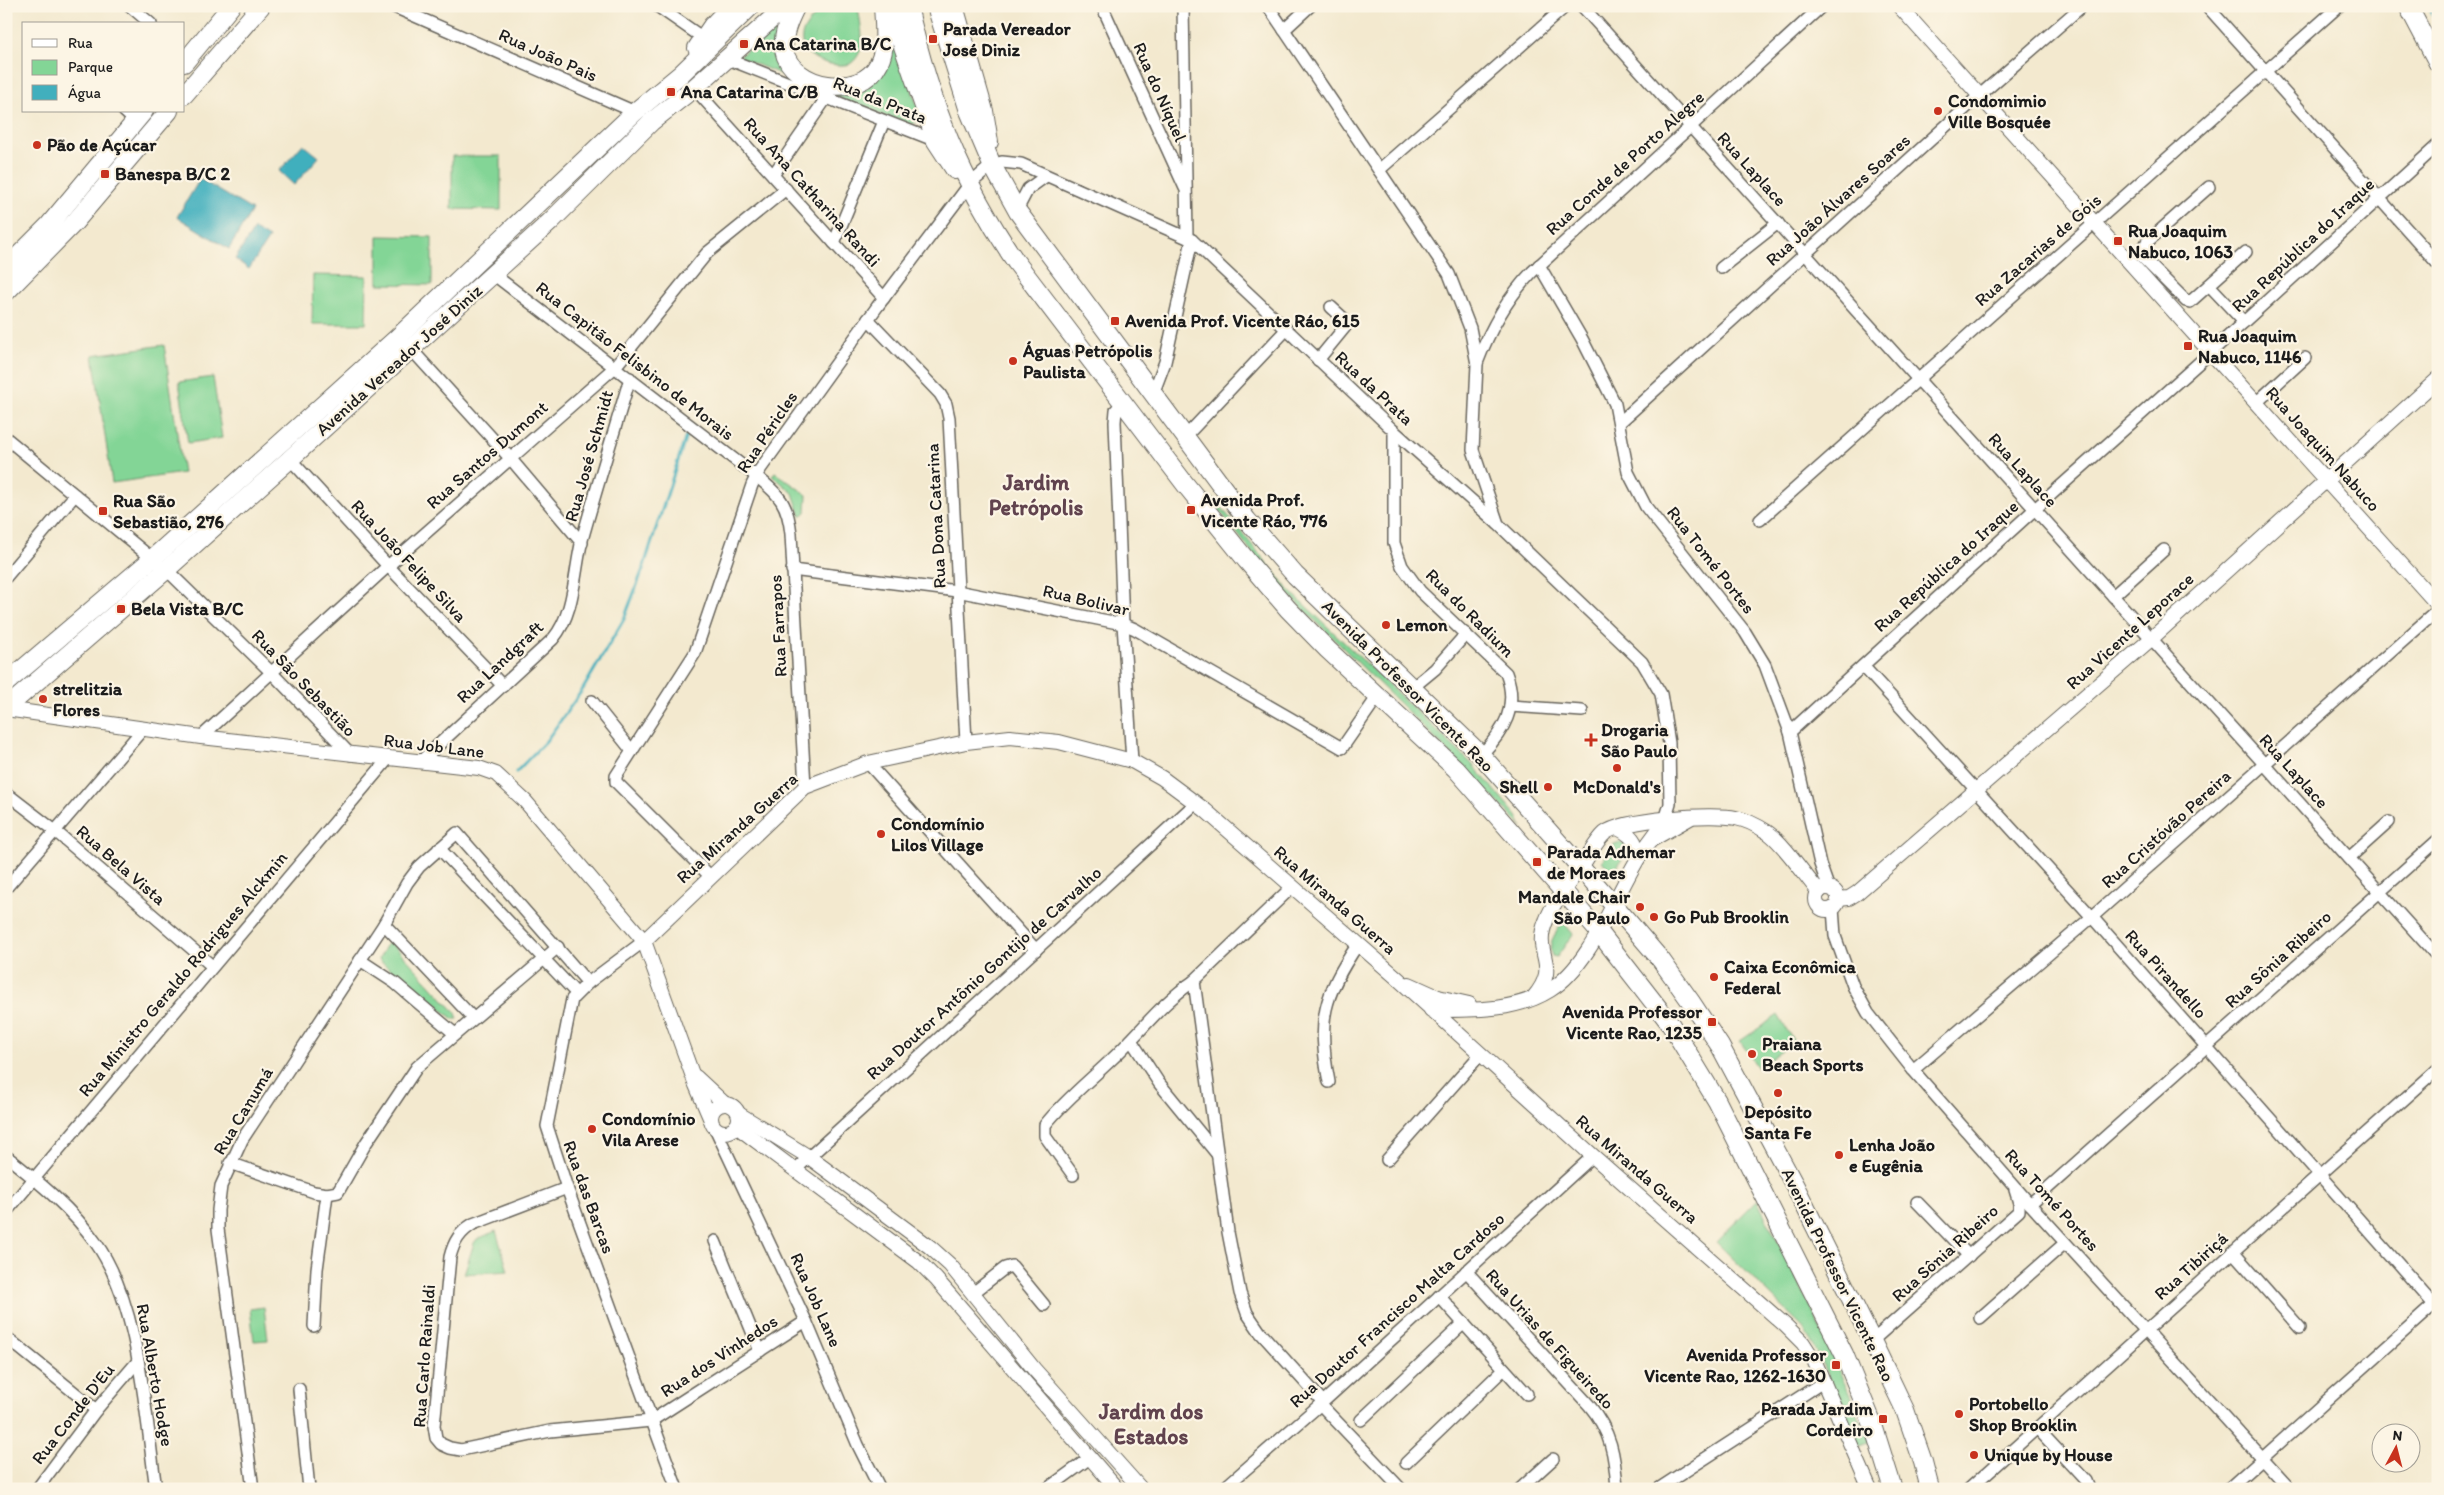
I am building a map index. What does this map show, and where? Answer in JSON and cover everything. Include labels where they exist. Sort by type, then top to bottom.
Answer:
[{"type":"main road","points":[[186,56],[231,6]]},
{"type":"main road","points":[[185,94],[261,6]]},
{"type":"main road","points":[[681,74],[703,38],[731,6]]},
{"type":"main road","name":"Avenida Vereador José Diniz","points":[[6,708],[635,112],[681,74],[750,6]]},
{"type":"main road","name":"Avenida Vereador José Diniz","points":[[6,683],[159,565],[290,459],[550,222],[650,122],[694,88],[786,6]]},
{"type":"main road","points":[[796,6],[786,27],[784,52],[793,67],[808,77],[836,87],[848,86],[863,81],[875,71],[882,55],[883,6]]},
{"type":"main road","name":"Avenida Professor Vicente Rao","points":[[889,6],[936,141],[949,162],[969,185]]},
{"type":"main road","name":"Avenida Professor Vicente Rao","points":[[908,6],[929,88],[969,185],[992,226],[1016,262],[1200,503],[1288,609],[1456,769],[1599,932],[1669,1022],[1717,1101],[1844,1354],[1872,1422],[1893,1489]]},
{"type":"main road","name":"Avenida Professor Vicente Rao","points":[[936,6],[969,111],[992,165],[1017,210],[1247,520],[1295,575],[1481,755],[1661,960],[1691,1002],[1720,1046],[1794,1186],[1872,1341],[1905,1410],[1930,1489]]},
{"type":"main road","name":"Avenida Professor Vicente Rao","points":[[954,6],[984,111],[992,165]]},
{"type":"main road","points":[[962,6],[962,34]]},
{"type":"main road","points":[[2408,6],[2438,63]]},
{"type":"main road","points":[[6,292],[74,223],[168,112]]},
{"type":"main road","points":[[6,268],[49,225],[135,115]]},
{"type":"street","points":[[130,6],[149,22]]},
{"type":"street","name":"Rua João Pais","points":[[392,6],[635,112]]},
{"type":"street","points":[[657,6],[703,38]]},
{"type":"street","name":"Rua do Níquel","points":[[1102,6],[1186,192]]},
{"type":"street","points":[[1153,394],[1165,362],[1190,238],[1186,192],[1183,6]]},
{"type":"street","points":[[1268,6],[1449,274],[1470,328],[1477,364],[1473,450],[1498,524]]},
{"type":"street","points":[[1284,30],[1310,6]]},
{"type":"street","points":[[1380,170],[1566,6]]},
{"type":"street","name":"Rua Laplace","points":[[1582,6],[2438,957]]},
{"type":"street","name":"Rua Conde de Porto Alegre","points":[[1477,364],[1484,345],[1504,306],[1539,265],[1822,6]]},
{"type":"street","name":"Rua Joaquim Nabuco","points":[[1899,6],[2094,225],[2211,352],[2438,605]]},
{"type":"street","name":"Rua João Álvares Soares","points":[[1619,424],[1980,95],[2082,6]]},
{"type":"street","points":[[2207,6],[2438,264]]},
{"type":"street","name":"Rua Zacarias de Góis","points":[[1760,520],[2266,73],[2339,6]]},
{"type":"street","name":"Rua da Prata","points":[[728,58],[936,141]]},
{"type":"street","name":"Rua Ana Catharina Randi","points":[[694,88],[884,298]]},
{"type":"street","points":[[773,175],[826,97]]},
{"type":"street","points":[[834,243],[884,121]]},
{"type":"street","name":"Rua República do Iraque","points":[[1790,732],[2438,145]]},
{"type":"street","name":"Rua da Prata","points":[[992,165],[1011,162],[1031,168],[1190,238],[1318,360],[1498,524],[1642,662],[1661,694],[1669,742],[1670,804],[1665,820]]},
{"type":"street","name":"Rua Péricles","points":[[710,876],[620,787],[616,780],[632,751],[694,653],[756,476],[868,319],[969,185],[992,165]]},
{"type":"street","points":[[1017,210],[1028,189],[1046,176]]},
{"type":"street","points":[[2210,187],[2147,242],[2142,252],[2143,258],[2186,301],[2194,300],[2246,252]]},
{"type":"street","name":"Rua Santos Dumont","points":[[201,738],[388,566],[615,367],[707,253],[786,189]]},
{"type":"street","points":[[1721,268],[1778,223]]},
{"type":"street","name":"Rua Tomé Portes","points":[[1539,265],[1615,404],[1623,453],[1636,490],[1646,508],[1745,632],[1765,665],[1790,732],[1820,864],[1830,897],[1835,936],[1853,986],[1868,1013],[1913,1070],[2030,1204],[2264,1458],[2290,1489]]},
{"type":"street","name":"Rua Capitão Felisbino de Morais","points":[[493,274],[756,476]]},
{"type":"street","points":[[2209,286],[2244,322]]},
{"type":"street","points":[[1318,360],[1334,343],[1345,326],[1343,318],[1332,307]]},
{"type":"street","name":"Rua Dona Catarina","points":[[868,319],[940,394],[946,404],[949,418],[966,742]]},
{"type":"street","points":[[1185,437],[1286,330]]},
{"type":"street","points":[[411,348],[510,458],[582,543]]},
{"type":"street","points":[[2256,403],[2305,358]]},
{"type":"street","name":"Rua José Schmidt","points":[[582,543],[630,378]]},
{"type":"street","name":"Rua Vicente Leporace","points":[[1830,897],[1850,898],[1857,893],[2151,639],[2438,379]]},
{"type":"street","points":[[1124,402],[1116,410],[1115,422],[1123,624],[1132,761]]},
{"type":"street","name":"Rua do Radium","points":[[1394,430],[1393,475],[1396,552],[1402,566],[1414,584],[1506,674],[1509,683],[1510,706],[1502,731],[1481,755]]},
{"type":"street","name":"Rua São Sebastião","points":[[6,438],[159,565],[272,673],[350,755]]},
{"type":"street","name":"Rua João Felipe Silva","points":[[290,459],[388,566],[503,686]]},
{"type":"street","name":"Rua Farrapos","points":[[756,476],[777,493],[789,513],[805,787]]},
{"type":"street","points":[[6,577],[75,495]]},
{"type":"street","name":"Rua Landgraft","points":[[420,761],[503,686],[560,629],[570,600],[582,543]]},
{"type":"street","points":[[2113,596],[2164,550]]},
{"type":"street","name":"Rua Bolivar","points":[[792,570],[958,591],[1123,624],[1135,628],[1342,748],[1378,696]]},
{"type":"street","name":"Rua Cristóvão Pereira","points":[[1913,1070],[2092,917],[2438,610]]},
{"type":"street","points":[[1412,688],[1435,669],[1466,634]]},
{"type":"street","name":"Rua Pirandello","points":[[1863,666],[2092,917],[2207,1046],[2318,1176],[2436,1305]]},
{"type":"street","points":[[592,701],[632,751]]},
{"type":"street","points":[[1510,706],[1582,710]]},
{"type":"street","name":"Rua Job Lane","points":[[6,708],[201,738],[479,768],[496,774],[525,801],[644,941],[692,1074],[713,1124],[806,1321],[854,1436],[880,1489]]},
{"type":"street","points":[[6,888],[54,830],[143,730]]},
{"type":"street","name":"Rua Miranda Guerra","points":[[644,941],[805,787],[868,763],[984,739],[1032,738],[1085,747],[1132,761],[1162,778],[1196,803],[1396,976],[1480,1055],[1786,1326],[1810,1354],[1870,1489]]},
{"type":"street","name":"Rua Ministro Geraldo Rodrigues Alckmin","points":[[6,1212],[388,759]]},
{"type":"street","points":[[868,763],[1036,950]]},
{"type":"street","name":"Rua Bela Vista","points":[[6,793],[54,830],[212,966]]},
{"type":"street","name":"Rua Doutor Antônio Gontijo de Carvalho","points":[[796,1169],[1196,803]]},
{"type":"street","points":[[1533,998],[1546,981],[1548,963],[1541,945],[1541,934],[1546,920],[1562,892],[1600,838],[1617,828],[1693,817],[1721,816],[1748,821],[1774,837],[1802,874],[1830,897]]},
{"type":"street","points":[[1653,839],[1693,817]]},
{"type":"street","points":[[1431,1010],[1456,1006],[1494,1008],[1533,998],[1550,990],[1571,971],[1599,932],[1640,856],[1665,820]]},
{"type":"street","points":[[2349,858],[2388,822]]},
{"type":"street","points":[[1617,828],[1628,833],[1634,839],[1640,856]]},
{"type":"street","name":"Rua Canumá","points":[[253,1489],[218,1229],[219,1197],[230,1163],[242,1140],[384,924],[418,867],[457,833],[558,947]]},
{"type":"street","name":"Rua Sônia Ribeiro","points":[[2030,1204],[2438,840]]},
{"type":"street","points":[[439,848],[576,993]]},
{"type":"street","points":[[1802,874],[1811,876],[1816,874],[1820,864]]},
{"type":"street","points":[[1073,1176],[1045,1136],[1044,1128],[1049,1120],[1131,1040],[1166,1002],[1194,981],[1292,887]]},
{"type":"street","points":[[384,924],[473,1018]]},
{"type":"street","name":"Rua das Barcas","points":[[644,941],[588,982],[572,999],[547,1126],[567,1188],[677,1489]]},
{"type":"street","points":[[1329,1082],[1323,1038],[1325,1010],[1338,975],[1358,944]]},
{"type":"street","points":[[230,1163],[314,1192],[334,1194],[342,1189],[366,1143],[413,1073],[473,1018],[558,947],[588,982]]},
{"type":"street","points":[[360,960],[395,983],[455,1034]]},
{"type":"street","points":[[1548,963],[1560,970],[1571,971]]},
{"type":"street","points":[[1396,976],[1456,1006]]},
{"type":"street","points":[[1194,981],[1233,1257],[1240,1293],[1247,1313],[1260,1332],[1322,1403],[1401,1489]]},
{"type":"street","points":[[1431,1010],[1438,997]]},
{"type":"street","points":[[1454,1031],[1456,1006]]},
{"type":"street","points":[[1131,1040],[1160,1083],[1218,1155]]},
{"type":"street","points":[[1387,1160],[1480,1055]]},
{"type":"street","name":"Rua Tibiriçá","points":[[1969,1489],[2438,1069]]},
{"type":"street","name":"Rua Job Lane","points":[[692,1074],[725,1104]]},
{"type":"street","points":[[737,1120],[724,1132],[713,1124],[716,1107],[725,1104],[734,1106],[737,1120],[796,1169],[919,1262],[936,1278],[1117,1489]]},
{"type":"street","points":[[737,1120],[809,1157],[930,1247],[950,1265],[1034,1369],[1141,1489]]},
{"type":"street","name":"Rua Alberto Hodge","points":[[6,1156],[34,1179],[73,1216],[96,1244],[124,1299],[138,1361],[156,1489]]},
{"type":"street","name":"Rua Doutor Francisco Malta Cardoso","points":[[1223,1489],[1322,1403],[1593,1156]]},
{"type":"street","name":"Rua Sônia Ribeiro","points":[[1872,1341],[2019,1211],[2019,1203],[2011,1181]]},
{"type":"street","name":"Rua Carlo Rainaldi","points":[[567,1188],[473,1224],[464,1229],[453,1245],[450,1257],[434,1426],[436,1438],[450,1448],[472,1450],[507,1439],[550,1431],[652,1421]]},
{"type":"street","points":[[314,1326],[318,1269],[327,1194]]},
{"type":"street","points":[[1917,1202],[1969,1256]]},
{"type":"street","points":[[714,1241],[760,1351]]},
{"type":"street","points":[[1980,1318],[2066,1243]]},
{"type":"street","points":[[2233,1252],[2300,1328]]},
{"type":"street","points":[[973,1293],[1005,1268],[1012,1266],[1044,1304]]},
{"type":"street","name":"Rua Urias de Figueiredo","points":[[1466,1271],[1599,1418],[1612,1446],[1617,1489]]},
{"type":"street","points":[[1439,1296],[1527,1394]]},
{"type":"street","points":[[2228,1489],[2436,1305]]},
{"type":"street","name":"Rua dos Vinhedos","points":[[652,1421],[806,1321]]},
{"type":"street","points":[[1361,1420],[1464,1323]]},
{"type":"street","points":[[6,1337],[96,1410]]},
{"type":"street","name":"Rua Conde D'Eu","points":[[37,1489],[96,1410],[138,1361]]},
{"type":"street","points":[[1406,1463],[1504,1368]]},
{"type":"street","points":[[1023,1378],[1034,1369]]},
{"type":"street","points":[[1658,1489],[1823,1382]]},
{"type":"street","points":[[299,1389],[309,1489]]},
{"type":"street","points":[[2037,1428],[2086,1481],[2089,1489]]},
{"type":"street","points":[[1047,1489],[1091,1458]]},
{"type":"street","points":[[1520,1489],[1553,1459]]},
{"type":"green space","points":[[823,6],[858,6],[862,37],[861,45],[856,59],[850,64],[835,65],[819,60],[811,56],[802,44],[805,28]]},
{"type":"green space","points":[[778,25],[780,62],[846,94],[867,87],[884,67],[891,29],[921,116],[919,121],[908,126],[741,58],[741,55]]},
{"type":"green space","points":[[452,156],[501,156],[501,210],[452,209]]},
{"type":"green space","points":[[378,236],[432,237],[432,285],[378,284]]},
{"type":"green space","points":[[313,275],[367,276],[366,324],[312,324]]},
{"type":"green space","points":[[164,345],[183,473],[112,483],[93,355]]},
{"type":"green space","points":[[213,377],[222,438],[188,443],[179,382]]},
{"type":"green space","points":[[775,472],[807,495],[806,512],[801,517],[793,493],[772,475]]},
{"type":"green space","points":[[1208,496],[1216,501],[1289,590],[1472,764],[1517,816],[1522,827],[1467,770],[1273,579]]},
{"type":"green space","points":[[1620,842],[1626,846],[1627,851],[1613,874],[1602,861],[1614,844]]},
{"type":"green space","points":[[1563,922],[1573,934],[1557,957],[1552,956],[1551,942]]},
{"type":"green space","points":[[391,942],[456,1013],[458,1019],[453,1019],[380,961],[379,959],[387,944]]},
{"type":"green space","points":[[1778,1015],[1794,1042],[1758,1068],[1740,1041]]},
{"type":"green space","points":[[1757,1200],[1816,1318],[1870,1441],[1857,1446],[1818,1354],[1802,1326],[1716,1242]]},
{"type":"green space","points":[[496,1231],[508,1271],[464,1274],[474,1243],[477,1239]]},
{"type":"green space","points":[[264,1307],[268,1340],[254,1341],[250,1309]]},
{"type":"water","points":[[303,144],[319,157],[294,185],[279,171]]},
{"type":"water","points":[[200,179],[252,210],[229,249],[177,217]]},
{"type":"water","points":[[254,229],[269,238],[249,269],[235,259]]},
{"type":"waterway","points":[[2436,6],[2438,10]]},
{"type":"waterway","points":[[516,772],[546,741],[583,689],[624,619],[643,569],[686,436]]},
{"type":"railway","points":[[2430,6],[2438,22]]},
{"type":"place","name":"Parada Vereador José Diniz","points":[[933,39]]},
{"type":"place","name":"Ana Catarina B/C","points":[[744,44]]},
{"type":"place","name":"Ana Catarina C/B","points":[[671,92]]},
{"type":"place","name":"Condomimio Ville Bosquée","points":[[1938,111]]},
{"type":"place","name":"Pão de Açúcar","points":[[37,145]]},
{"type":"place","name":"Banespa B/C 2","points":[[105,174]]},
{"type":"place","name":"Rua Joaquim Nabuco, 1063","points":[[2118,241]]},
{"type":"place","name":"Avenida Prof. Vicente Ráo, 615","points":[[1115,321]]},
{"type":"place","name":"Rua Joaquim Nabuco, 1146","points":[[2188,346]]},
{"type":"place","name":"Águas Petrópolis Paulista","points":[[1013,361]]},
{"type":"place","name":"Avenida Prof. Vicente Ráo, 776","points":[[1191,510]]},
{"type":"place","name":"Rua São Sebastião, 276","points":[[103,511]]},
{"type":"place","name":"Bela Vista B/C","points":[[121,609]]},
{"type":"place","name":"Lemon","points":[[1386,625]]},
{"type":"place","name":"strelitzia Flores","points":[[43,699]]},
{"type":"place","name":"Drogaria São Paulo","points":[[1591,740]]},
{"type":"place","name":"McDonald's","points":[[1617,768]]},
{"type":"place","name":"Shell","points":[[1548,787]]},
{"type":"place","name":"Condomínio Lilos Village","points":[[881,834]]},
{"type":"place","name":"Parada Adhemar de Moraes","points":[[1537,862]]},
{"type":"place","name":"Mandale Chair São Paulo","points":[[1640,907]]},
{"type":"place","name":"Go Pub Brooklin","points":[[1654,917]]},
{"type":"place","name":"Caixa Econômica Federal","points":[[1714,977]]},
{"type":"place","name":"Avenida Professor Vicente Rao, 1235","points":[[1712,1022]]},
{"type":"place","name":"Praiana Beach Sports","points":[[1752,1054]]},
{"type":"place","name":"Depósito Santa Fe","points":[[1778,1093]]},
{"type":"place","name":"Condomínio Vila Arese","points":[[592,1129]]},
{"type":"place","name":"Lenha João e Eugênia","points":[[1839,1155]]},
{"type":"place","name":"Avenida Professor Vicente Rao, 1262-1630","points":[[1836,1365]]},
{"type":"place","name":"Portobello Shop Brooklin","points":[[1959,1414]]},
{"type":"place","name":"Parada Jardim Cordeiro","points":[[1883,1419]]},
{"type":"place","name":"Unique by House","points":[[1974,1455]]},
{"type":"district","name":"Jardim Petrópolis","points":[[1036,494]]},
{"type":"district","name":"Jardim dos Estados","points":[[1151,1424]]}]
